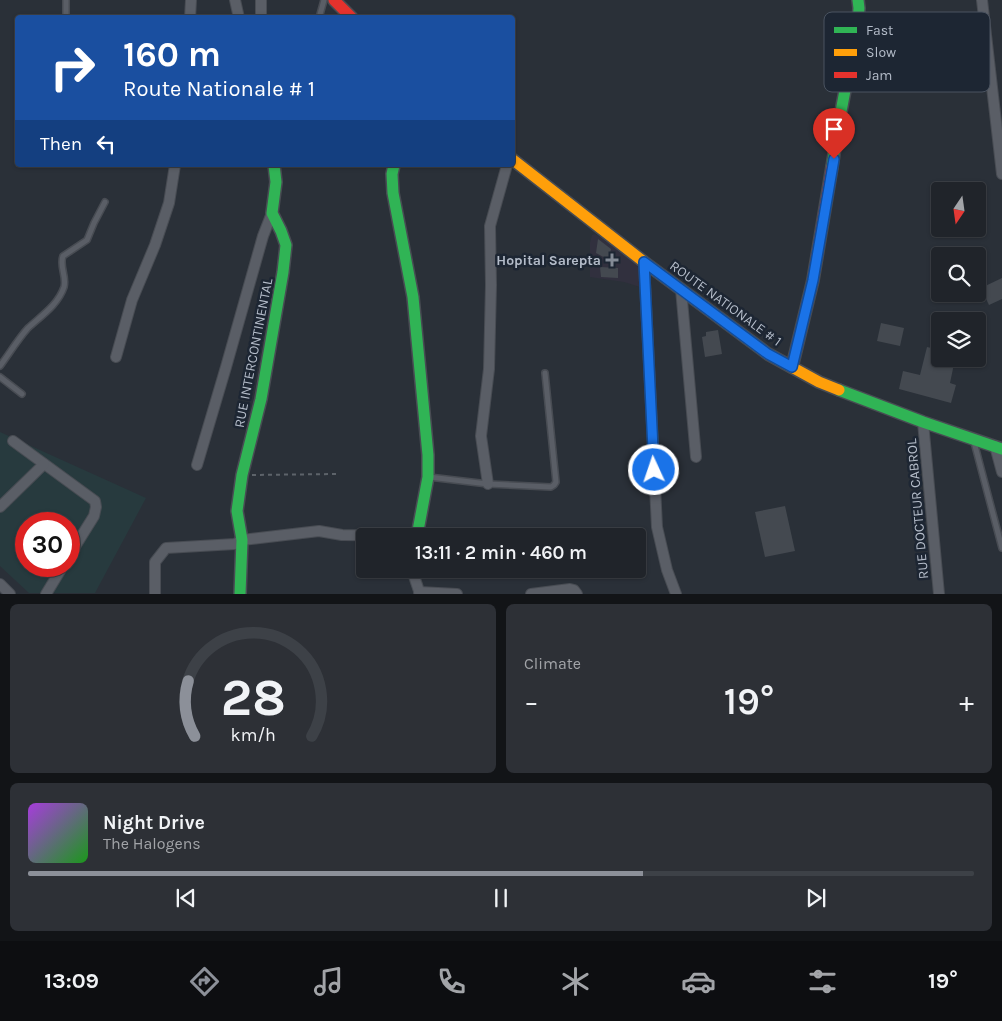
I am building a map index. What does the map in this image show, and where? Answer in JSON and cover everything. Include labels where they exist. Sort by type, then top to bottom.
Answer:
[{"type":"street","points":[[190,15],[191,0]]},
{"type":"street","points":[[235,0],[238,15]]},
{"type":"street","points":[[261,0],[261,15]]},
{"type":"street","points":[[334,0],[349,15]]},
{"type":"street","points":[[990,70],[1002,174]]},
{"type":"street","points":[[792,367],[813,280],[845,92]]},
{"type":"street","name":"ROUTE NATIONALE # 1","points":[[515,161],[644,262],[768,354],[819,382],[923,422],[998,447]]},
{"type":"street","points":[[116,357],[132,300],[155,245],[169,202],[175,167]]},
{"type":"street","points":[[196,465],[263,236],[272,213],[276,182],[274,167]]},
{"type":"street","points":[[394,167],[393,193],[414,297],[428,455],[428,477],[421,528]]},
{"type":"street","points":[[488,484],[481,436],[489,369],[490,226],[506,167]]},
{"type":"street","name":"RUE INTERCONTINENTAL","points":[[240,594],[237,510],[242,475],[261,399],[286,244],[272,213]]},
{"type":"street","points":[[644,262],[657,527],[667,570],[676,594]]},
{"type":"street","points":[[681,290],[696,457]]},
{"type":"street","name":"RUE DOCTEUR CABROL","points":[[923,422],[939,594]]},
{"type":"street","points":[[13,441],[94,501],[96,507],[94,516],[80,538]]},
{"type":"street","points":[[998,447],[1002,472]]},
{"type":"street","points":[[0,507],[44,464]]},
{"type":"street","points":[[155,594],[155,562],[166,548],[239,542],[320,531],[356,535]]},
{"type":"street","points":[[46,594],[56,577]]},
{"type":"street","points":[[414,578],[419,593],[457,594]]},
{"type":"street","points":[[0,584],[10,594]]},
{"type":"street","points":[[531,594],[570,589],[574,590],[576,594]]},
{"type":"lane","points":[[66,0],[66,15]]},
{"type":"lane","points":[[320,15],[324,0]]},
{"type":"lane","points":[[0,366],[27,330],[54,304],[64,288],[65,282],[61,261],[63,256],[87,240],[105,202]]},
{"type":"lane","points":[[428,477],[488,484],[551,487],[554,485],[556,482],[544,374]]},
{"type":"lane","points":[[0,377],[22,394]]},
{"type":"lane","points":[[974,439],[1002,548]]},
{"type":"path","points":[[242,475],[337,474]]},
{"type":"shaded area","name":"Hopital Sarepta","points":[[595,234],[636,261],[640,287],[624,282],[590,277],[590,243],[592,235]]},
{"type":"green space","points":[[0,432],[146,498],[95,593],[29,593],[0,566]]},
{"type":"building","points":[[598,239],[611,249],[609,260],[596,253]]},
{"type":"building","points":[[600,267],[618,268],[618,278],[601,277]]},
{"type":"building","points":[[1002,278],[1002,299],[989,305],[986,299],[986,286]]},
{"type":"building","points":[[881,323],[904,328],[900,346],[877,341]]},
{"type":"building","points":[[718,330],[722,354],[705,357],[702,337],[706,336],[706,332]]},
{"type":"building","points":[[927,347],[931,348],[931,367],[953,367],[950,383],[956,385],[951,403],[899,389],[903,371],[920,375]]},
{"type":"building","points":[[785,506],[795,551],[765,557],[755,512]]},
{"type":"traffic: fast","points":[[858,0],[859,12]]},
{"type":"traffic: fast","points":[[832,167],[845,92]]},
{"type":"traffic: fast","points":[[240,594],[242,540],[237,511],[242,475],[261,399],[286,245],[272,213],[276,182],[274,167]]},
{"type":"traffic: fast","points":[[394,167],[393,193],[413,297],[428,455],[428,477],[418,528]]},
{"type":"traffic: fast","points":[[839,390],[1002,449]]},
{"type":"traffic: slow","points":[[515,161],[644,262],[768,354],[819,382],[839,390]]},
{"type":"traffic: jam","points":[[334,0],[349,15]]},
{"type":"traffic: jam","points":[[792,367],[813,280],[832,167]]},
{"type":"place","name":"Hopital Sarepta","points":[[612,260]]},
{"type":"route","points":[[654,470],[644,262],[768,354],[792,367],[813,280],[834,159]]}]
